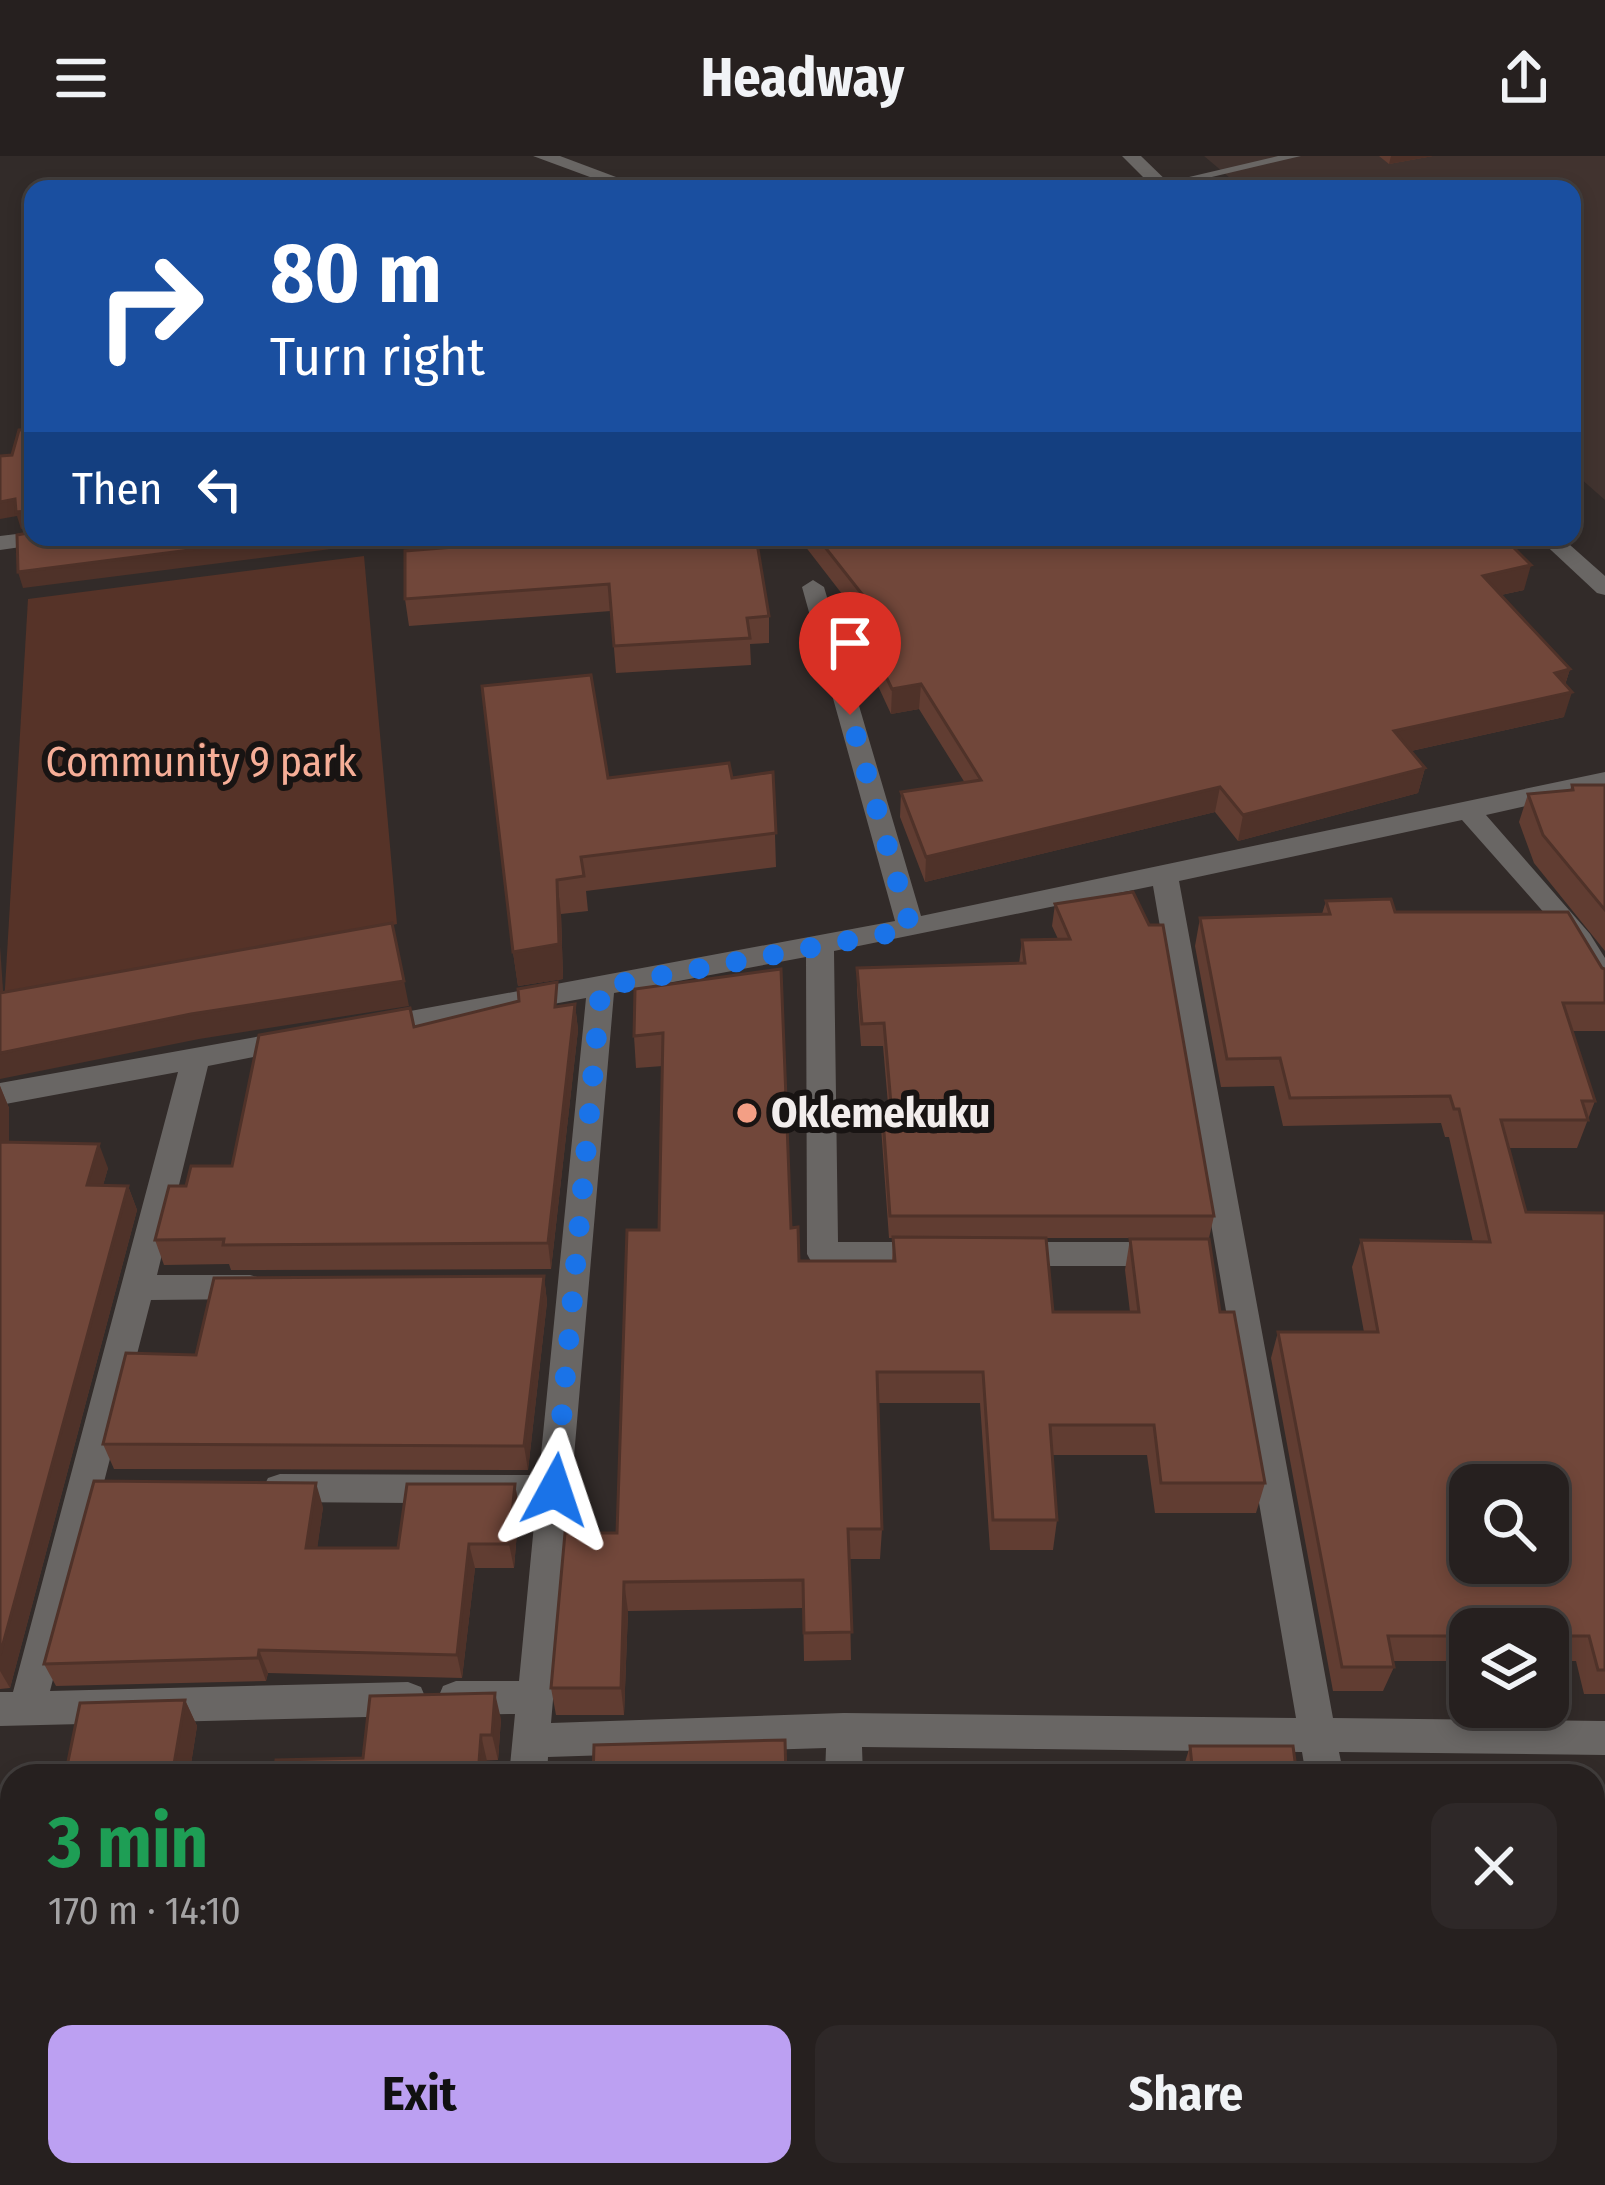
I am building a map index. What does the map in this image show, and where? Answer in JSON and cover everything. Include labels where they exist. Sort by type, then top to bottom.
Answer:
[{"type":"street","points":[[542,156],[614,180]]},
{"type":"street","points":[[1131,156],[1157,180]]},
{"type":"street","points":[[1558,546],[1605,588]]},
{"type":"street","points":[[813,587],[911,929]]},
{"type":"street","points":[[0,1094],[820,948],[1165,879],[1605,780]]},
{"type":"street","points":[[1468,811],[1552,906],[1599,970],[1605,987]]},
{"type":"street","points":[[1165,879],[1211,1255],[1323,1764]]},
{"type":"street","points":[[820,948],[823,1255],[1211,1255]]},
{"type":"street","points":[[601,987],[560,1286],[555,1490],[529,1759],[844,1730],[1605,1738]]},
{"type":"street","points":[[196,1058],[136,1288],[100,1487],[14,1708],[534,1696]]},
{"type":"street","points":[[136,1288],[274,1287]]},
{"type":"street","points":[[252,1488],[555,1490]]},
{"type":"street","points":[[844,1730],[844,1764]]},
{"type":"lane","points":[[1194,180],[1295,156]]},
{"type":"shaded area","points":[[1204,156],[1605,156],[1605,500],[1581,479],[1581,180],[1232,180]]},
{"type":"green space","name":"Community 9 park","points":[[364,556],[397,924],[4,1005],[28,599]]},
{"type":"building","points":[[19,430],[24,430],[24,511],[16,512],[15,499],[0,502],[0,456],[12,455]]},
{"type":"building","points":[[24,534],[24,546],[222,546],[18,572],[17,535]]},
{"type":"building","points":[[468,546],[757,546],[769,616],[747,618],[750,638],[614,646],[609,584],[405,599],[405,551]]},
{"type":"building","points":[[824,546],[1512,546],[1531,565],[1483,576],[1570,669],[1555,673],[1572,692],[1394,731],[1425,768],[1243,815],[1220,787],[926,857],[901,792],[981,780],[921,684],[892,689],[866,635],[891,631]]},
{"type":"building","points":[[591,675],[608,778],[729,763],[732,778],[773,772],[776,833],[581,857],[584,876],[557,880],[559,944],[513,952],[482,686]]},
{"type":"building","points":[[1572,785],[1605,785],[1605,910],[1543,835],[1528,794],[1573,790]]},
{"type":"building","points":[[1133,892],[1149,925],[1163,925],[1214,1216],[890,1216],[882,1104],[891,1104],[884,1023],[862,1024],[857,968],[1025,963],[1022,940],[1070,939],[1055,904]]},
{"type":"building","points":[[1391,899],[1395,912],[1568,912],[1605,969],[1605,1003],[1563,1003],[1595,1101],[1582,1101],[1588,1120],[1501,1120],[1526,1212],[1605,1213],[1605,1670],[1598,1670],[1589,1636],[1569,1636],[1569,1608],[1449,1608],[1449,1636],[1388,1636],[1394,1667],[1342,1667],[1278,1332],[1378,1332],[1361,1240],[1490,1242],[1459,1109],[1454,1109],[1450,1096],[1290,1098],[1280,1058],[1227,1059],[1200,918],[1330,914],[1326,901]]},
{"type":"building","points":[[392,923],[404,981],[191,1014],[0,1053],[0,993]]},
{"type":"building","points":[[781,969],[791,1228],[798,1227],[799,1261],[895,1261],[893,1237],[1046,1238],[1053,1312],[1139,1312],[1130,1239],[1209,1239],[1220,1312],[1234,1312],[1265,1483],[1161,1483],[1154,1425],[1050,1425],[1057,1520],[993,1520],[983,1372],[877,1372],[882,1529],[848,1529],[852,1632],[804,1633],[803,1580],[624,1582],[621,1688],[551,1688],[565,1533],[617,1533],[627,1230],[659,1230],[663,1033],[634,1036],[635,989]]},
{"type":"building","points":[[557,982],[555,1007],[575,1004],[548,1243],[223,1245],[224,1239],[155,1240],[169,1186],[186,1186],[191,1166],[232,1166],[259,1035],[410,1008],[414,1027],[519,1001],[518,989]]},
{"type":"building","points":[[0,1142],[99,1144],[87,1185],[128,1186],[0,1655]]},
{"type":"building","points":[[544,1276],[524,1446],[103,1444],[126,1353],[196,1355],[214,1278]]},
{"type":"building","points":[[94,1481],[316,1483],[306,1548],[398,1548],[407,1484],[515,1484],[509,1544],[469,1544],[457,1655],[259,1650],[258,1658],[44,1664]]},
{"type":"building","points":[[495,1693],[492,1735],[481,1735],[479,1764],[276,1764],[276,1760],[363,1758],[370,1696]]},
{"type":"building","points":[[185,1700],[174,1764],[67,1764],[80,1703]]},
{"type":"building","points":[[785,1740],[786,1764],[593,1764],[594,1745]]},
{"type":"building","points":[[1190,1746],[1293,1746],[1295,1764],[1192,1764]]},
{"type":"place","name":"Oklemekuku","points":[[747,1113]]},
{"type":"route","points":[[555,1490],[601,987],[911,929],[850,715]]}]
